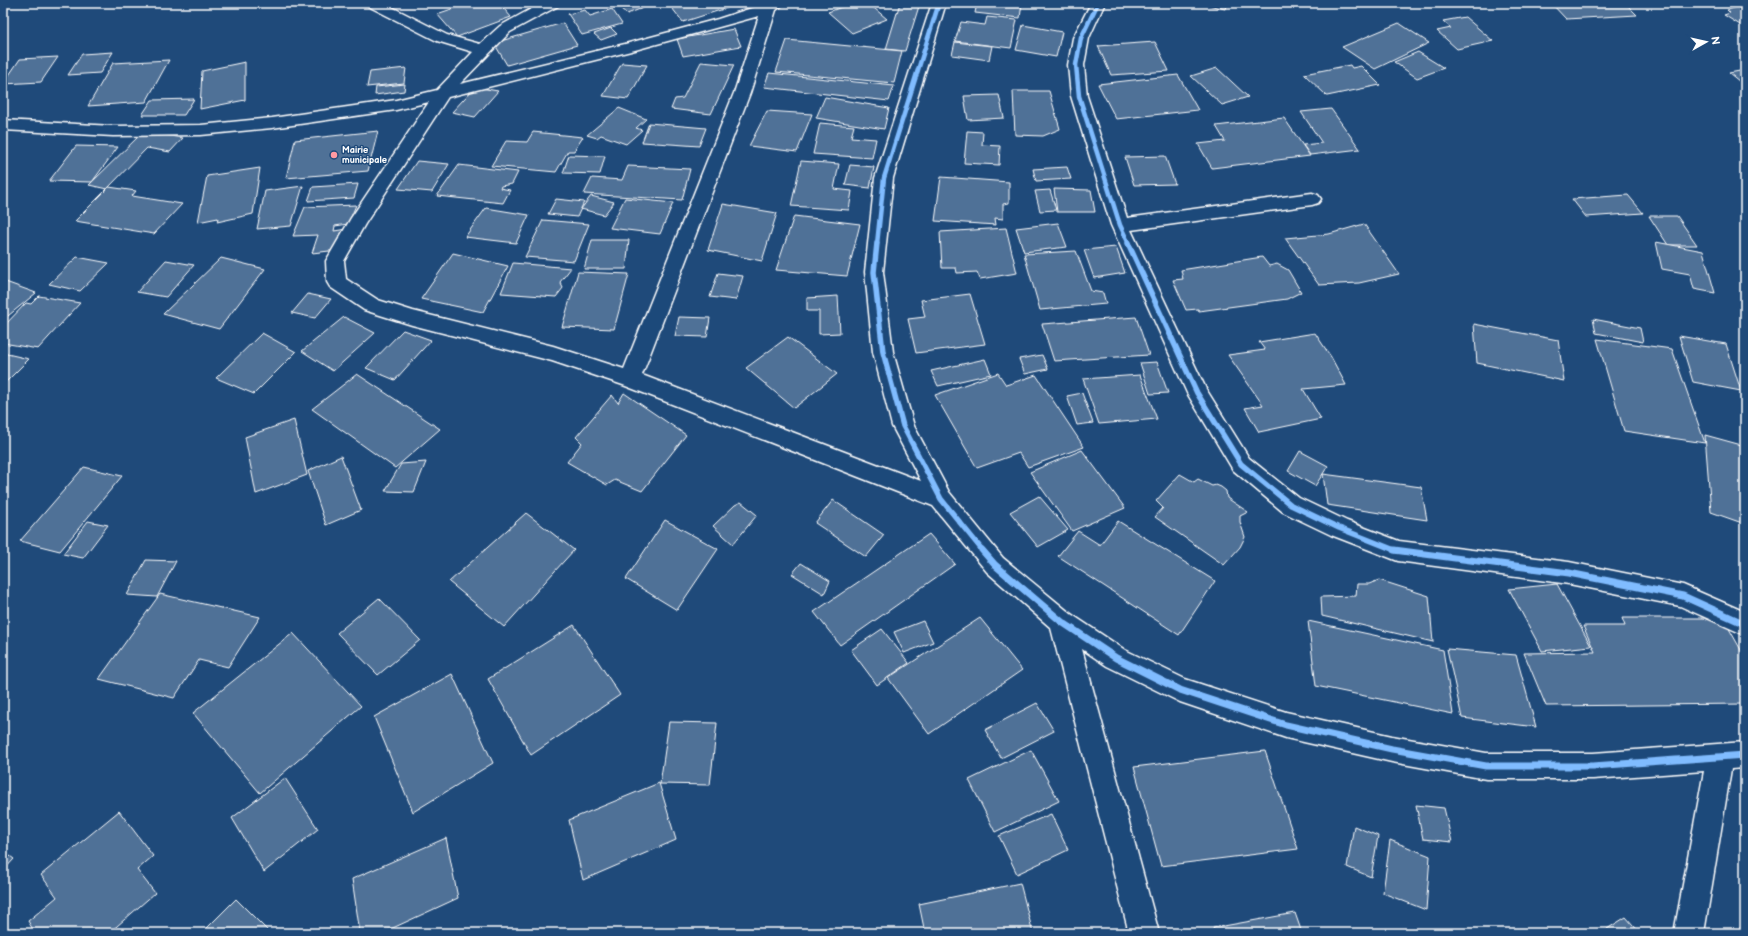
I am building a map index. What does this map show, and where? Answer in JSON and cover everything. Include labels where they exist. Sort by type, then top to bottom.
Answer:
[{"type":"street","points":[[374,3],[442,38],[482,50]]},
{"type":"street","points":[[553,3],[506,29],[482,50],[442,94],[357,222],[335,261],[337,282],[370,305],[412,318],[553,354],[630,379],[941,499]]},
{"type":"street","points":[[939,3],[884,178],[874,272],[883,352],[903,426],[941,499],[995,565],[1062,622],[1116,658],[1180,690],[1286,724],[1392,749],[1486,766],[1593,766],[1733,756],[1689,933]]},
{"type":"street","points":[[1098,3],[1081,38],[1076,65],[1079,96],[1120,225],[1198,393],[1241,464],[1291,506],[1339,528],[1398,551],[1569,573],[1683,596],[1745,624]]},
{"type":"street","points":[[630,379],[742,93],[773,5]]},
{"type":"street","points":[[3,125],[113,131],[201,130],[272,123],[388,106],[630,47],[723,22],[773,5]]},
{"type":"street","points":[[1120,225],[1312,199]]},
{"type":"street","points":[[1062,622],[1144,933]]},
{"type":"building","points":[[469,3],[499,3],[511,17],[457,37],[437,14]]},
{"type":"building","points":[[614,3],[656,3],[627,14]]},
{"type":"building","points":[[668,3],[729,3],[733,6],[683,22]]},
{"type":"building","points":[[853,3],[868,3],[887,19],[852,33],[828,12]]},
{"type":"building","points":[[900,3],[920,3],[905,51],[886,49]]},
{"type":"building","points":[[977,3],[1022,3],[1020,18],[975,13]]},
{"type":"building","points":[[1200,3],[1227,3],[1225,9]]},
{"type":"building","points":[[1551,3],[1625,3],[1637,15],[1566,19]]},
{"type":"building","points":[[1745,5],[1745,28],[1724,15],[1730,13],[1727,10]]},
{"type":"building","points":[[612,9],[622,24],[582,35],[568,14],[585,10],[590,16]]},
{"type":"building","points":[[987,17],[1017,20],[1011,48],[955,41],[961,22],[985,25]]},
{"type":"building","points":[[1465,17],[1493,41],[1457,49],[1437,31],[1451,28],[1443,21]]},
{"type":"building","points":[[563,23],[577,45],[507,65],[494,43]]},
{"type":"building","points":[[1399,23],[1429,43],[1375,69],[1342,47]]},
{"type":"building","points":[[1023,25],[1062,32],[1056,57],[1016,50]]},
{"type":"building","points":[[611,28],[617,34],[601,40],[594,34]]},
{"type":"building","points":[[734,29],[741,46],[683,56],[677,39]]},
{"type":"building","points":[[787,40],[902,51],[894,83],[776,72]]},
{"type":"building","points":[[955,42],[992,46],[989,60],[952,55]]},
{"type":"building","points":[[1155,42],[1169,71],[1111,75],[1098,46]]},
{"type":"building","points":[[113,52],[100,73],[68,75],[82,54]]},
{"type":"building","points":[[1418,52],[1444,68],[1417,78],[1394,62]]},
{"type":"building","points":[[58,57],[41,82],[3,84],[20,59]]},
{"type":"building","points":[[169,60],[146,102],[88,106],[113,63]]},
{"type":"building","points":[[245,62],[245,100],[200,109],[202,71]]},
{"type":"building","points":[[701,62],[734,65],[711,114],[671,109],[675,99],[683,98]]},
{"type":"building","points":[[622,63],[647,65],[628,99],[603,96]]},
{"type":"building","points":[[1350,65],[1352,68],[1361,66],[1380,85],[1327,96],[1304,74]]},
{"type":"building","points":[[406,68],[404,83],[367,87],[370,72]]},
{"type":"building","points":[[1217,68],[1248,97],[1222,105],[1191,76]]},
{"type":"building","points":[[1745,70],[1745,86],[1729,73]]},
{"type":"building","points":[[769,73],[894,86],[889,101],[764,87]]},
{"type":"building","points":[[1178,75],[1198,110],[1116,119],[1098,84]]},
{"type":"building","points":[[405,84],[404,91],[375,95],[376,87]]},
{"type":"building","points":[[475,87],[498,91],[475,117],[452,112]]},
{"type":"building","points":[[1013,91],[1049,91],[1060,129],[1043,136],[1015,135]]},
{"type":"building","points":[[999,95],[1004,118],[968,120],[964,96]]},
{"type":"building","points":[[825,97],[889,108],[884,129],[816,118]]},
{"type":"building","points":[[194,99],[184,115],[142,115],[152,100]]},
{"type":"building","points":[[619,108],[646,119],[636,128],[642,130],[626,144],[601,135],[597,138],[587,135]]},
{"type":"building","points":[[1331,109],[1360,149],[1310,155],[1303,145],[1322,143],[1301,112]]},
{"type":"building","points":[[767,111],[812,114],[797,152],[749,146]]},
{"type":"building","points":[[1284,118],[1310,156],[1212,168],[1198,144],[1225,141],[1216,126]]},
{"type":"building","points":[[649,123],[706,128],[699,146],[642,142]]},
{"type":"building","points":[[820,123],[854,126],[851,137],[876,139],[872,158],[813,154]]},
{"type":"building","points":[[378,131],[368,171],[286,178],[295,140]]},
{"type":"building","points":[[967,131],[983,132],[982,145],[1000,146],[999,165],[964,163]]},
{"type":"building","points":[[143,132],[183,138],[170,152],[147,148],[107,189],[89,185]]},
{"type":"building","points":[[533,132],[583,137],[574,151],[568,151],[556,172],[491,166],[506,141],[527,142]]},
{"type":"building","points":[[76,146],[118,147],[92,182],[49,181]]},
{"type":"building","points":[[569,155],[605,156],[600,174],[563,173]]},
{"type":"building","points":[[1165,156],[1175,184],[1134,185],[1125,157]]},
{"type":"building","points":[[417,161],[449,164],[432,192],[398,189]]},
{"type":"building","points":[[801,161],[839,164],[834,189],[852,191],[849,210],[791,206]]},
{"type":"building","points":[[459,165],[518,172],[512,184],[501,186],[500,188],[510,190],[503,203],[437,196]]},
{"type":"building","points":[[850,165],[874,167],[870,188],[845,185]]},
{"type":"building","points":[[628,166],[690,169],[682,200],[584,194],[592,178],[622,180]]},
{"type":"building","points":[[1067,167],[1071,179],[1036,181],[1033,169]]},
{"type":"building","points":[[260,168],[253,214],[217,222],[218,218],[198,222],[207,176]]},
{"type":"building","points":[[941,177],[1009,182],[1009,203],[1003,204],[1003,219],[995,218],[996,225],[935,221]]},
{"type":"building","points":[[358,184],[354,198],[308,201],[313,187]]},
{"type":"building","points":[[303,186],[291,226],[257,229],[265,191]]},
{"type":"building","points":[[109,187],[136,191],[132,196],[182,204],[154,234],[75,221]]},
{"type":"building","points":[[1054,189],[1091,190],[1095,212],[1057,212]]},
{"type":"building","points":[[1050,190],[1056,210],[1040,211],[1035,191]]},
{"type":"building","points":[[1628,195],[1643,213],[1586,217],[1572,199]]},
{"type":"building","points":[[591,196],[614,202],[604,215],[581,209]]},
{"type":"building","points":[[625,198],[673,203],[660,234],[610,228]]},
{"type":"building","points":[[556,199],[584,202],[577,217],[548,214]]},
{"type":"building","points":[[723,204],[777,213],[762,261],[708,250]]},
{"type":"building","points":[[356,205],[348,224],[335,226],[334,231],[347,229],[338,250],[312,253],[318,235],[293,236],[305,207]]},
{"type":"building","points":[[486,208],[529,215],[516,243],[465,237]]},
{"type":"building","points":[[794,216],[860,224],[847,276],[776,270]]},
{"type":"building","points":[[1649,216],[1677,216],[1697,245],[1668,245]]},
{"type":"building","points":[[543,220],[589,224],[574,261],[525,257]]},
{"type":"building","points":[[1058,223],[1067,247],[1024,252],[1016,228]]},
{"type":"building","points":[[1364,224],[1399,274],[1359,283],[1319,285],[1285,238],[1329,234]]},
{"type":"building","points":[[1006,228],[1017,273],[980,279],[977,272],[957,273],[956,268],[942,268],[940,232]]},
{"type":"building","points":[[592,240],[629,240],[626,269],[584,269]]},
{"type":"building","points":[[1656,242],[1703,251],[1715,293],[1694,289],[1690,274],[1662,269]]},
{"type":"building","points":[[1116,247],[1125,273],[1094,278],[1084,250]]},
{"type":"building","points":[[1076,251],[1091,291],[1103,293],[1106,304],[1040,310],[1024,254]]},
{"type":"building","points":[[453,253],[508,266],[483,312],[421,299]]},
{"type":"building","points":[[77,257],[109,263],[80,291],[49,284]]},
{"type":"building","points":[[1262,257],[1269,266],[1277,264],[1288,270],[1301,292],[1287,299],[1199,311],[1198,309],[1186,310],[1173,280],[1183,279],[1181,270]]},
{"type":"building","points":[[221,258],[265,269],[219,329],[163,314]]},
{"type":"building","points":[[166,260],[194,265],[166,297],[137,292]]},
{"type":"building","points":[[513,263],[571,268],[560,282],[563,288],[556,297],[501,293]]},
{"type":"building","points":[[578,272],[629,274],[614,329],[562,327]]},
{"type":"building","points":[[718,273],[743,276],[736,300],[710,297]]},
{"type":"building","points":[[3,281],[36,293],[3,320]]},
{"type":"building","points":[[308,294],[331,299],[315,318],[292,313]]},
{"type":"building","points":[[970,294],[985,344],[916,353],[908,319],[925,317],[921,300]]},
{"type":"building","points":[[39,296],[80,303],[38,349],[3,343],[3,327],[26,303],[31,304]]},
{"type":"building","points":[[838,296],[840,333],[819,334],[819,311],[807,311],[807,298]]},
{"type":"building","points":[[344,317],[375,333],[333,371],[302,351]]},
{"type":"building","points":[[679,317],[710,318],[707,337],[675,336]]},
{"type":"building","points":[[1136,317],[1149,355],[1054,361],[1042,324]]},
{"type":"building","points":[[1593,319],[1640,328],[1643,342],[1596,333]]},
{"type":"building","points":[[1474,324],[1558,340],[1564,381],[1477,363]]},
{"type":"building","points":[[403,330],[431,340],[395,380],[366,368]]},
{"type":"building","points":[[262,333],[296,352],[254,394],[216,378]]},
{"type":"building","points":[[1315,333],[1331,357],[1346,385],[1303,389],[1321,419],[1259,432],[1245,408],[1263,405],[1228,355],[1265,350],[1259,342]]},
{"type":"building","points":[[1679,336],[1726,344],[1741,391],[1693,382]]},
{"type":"building","points":[[788,337],[837,374],[794,408],[746,368]]},
{"type":"building","points":[[1597,339],[1672,349],[1705,443],[1624,431]]},
{"type":"building","points":[[3,353],[29,359],[3,385]]},
{"type":"building","points":[[1042,355],[1048,369],[1025,374],[1019,359]]},
{"type":"building","points":[[985,359],[991,374],[938,386],[931,371]]},
{"type":"building","points":[[1157,362],[1168,393],[1150,394],[1140,363]]},
{"type":"building","points":[[998,373],[1006,385],[1036,375],[1084,447],[1028,467],[1019,453],[977,468],[935,395]]},
{"type":"building","points":[[357,374],[440,429],[395,468],[312,409]]},
{"type":"building","points":[[1140,375],[1157,419],[1099,424],[1083,379]]},
{"type":"building","points":[[624,393],[686,435],[642,491],[615,480],[607,485],[567,462],[582,443],[576,437],[612,395],[618,403]]},
{"type":"building","points":[[1082,393],[1093,423],[1077,425],[1067,396]]},
{"type":"building","points":[[294,420],[307,475],[256,494],[245,437]]},
{"type":"building","points":[[1705,435],[1745,446],[1745,524],[1711,512]]},
{"type":"building","points":[[1082,450],[1125,508],[1072,531],[1030,472]]},
{"type":"building","points":[[1300,451],[1328,466],[1315,486],[1288,471]]},
{"type":"building","points":[[341,456],[361,510],[326,525],[308,471]]},
{"type":"building","points":[[426,462],[414,492],[385,491],[401,464]]},
{"type":"building","points":[[84,467],[122,476],[60,551],[20,541]]},
{"type":"building","points":[[1180,474],[1194,482],[1198,479],[1212,486],[1216,485],[1221,487],[1226,491],[1227,498],[1248,512],[1240,516],[1240,522],[1245,537],[1240,547],[1224,565],[1155,517],[1163,508],[1156,501]]},
{"type":"building","points":[[1323,474],[1421,487],[1427,520],[1327,505]]},
{"type":"building","points":[[1039,496],[1068,530],[1038,547],[1010,512]]},
{"type":"building","points":[[833,500],[884,535],[866,557],[815,523]]},
{"type":"building","points":[[741,502],[757,515],[733,544],[713,526],[735,505]]},
{"type":"building","points":[[526,513],[574,550],[504,627],[449,582]]},
{"type":"building","points":[[665,520],[718,549],[677,610],[626,579]]},
{"type":"building","points":[[88,521],[108,525],[83,558],[63,554]]},
{"type":"building","points":[[1118,521],[1215,581],[1179,635],[1058,556],[1078,531],[1100,545]]},
{"type":"building","points":[[929,534],[955,564],[840,645],[814,612]]},
{"type":"building","points":[[146,560],[176,561],[157,597],[127,595]]},
{"type":"building","points":[[801,563],[830,581],[824,594],[792,574]]},
{"type":"building","points":[[1379,580],[1429,596],[1433,642],[1322,616],[1321,597],[1356,596],[1357,584],[1369,584]]},
{"type":"building","points":[[1557,584],[1591,646],[1542,651],[1509,589]]},
{"type":"building","points":[[160,594],[260,617],[228,667],[199,660],[174,698],[99,679]]},
{"type":"building","points":[[379,598],[420,640],[378,675],[337,633]]},
{"type":"building","points":[[980,618],[1022,670],[929,734],[888,678]]},
{"type":"building","points":[[1622,618],[1723,618],[1745,657],[1745,704],[1546,706],[1524,653],[1595,652],[1583,626],[1625,626]]},
{"type":"building","points":[[923,621],[933,642],[904,653],[894,632]]},
{"type":"building","points":[[1308,621],[1443,650],[1453,714],[1316,686]]},
{"type":"building","points":[[574,625],[620,695],[531,755],[488,679]]},
{"type":"building","points":[[882,629],[909,663],[877,685],[851,650]]},
{"type":"building","points":[[293,633],[361,706],[260,793],[193,713]]},
{"type":"building","points":[[1447,649],[1516,655],[1536,727],[1462,718]]},
{"type":"building","points":[[452,674],[493,763],[413,812],[374,717]]},
{"type":"building","points":[[1037,703],[1054,731],[1001,758],[985,730]]},
{"type":"building","points":[[669,722],[717,723],[710,785],[660,784]]},
{"type":"building","points":[[1031,750],[1059,801],[995,832],[969,780]]},
{"type":"building","points":[[1265,751],[1298,849],[1161,866],[1134,767]]},
{"type":"building","points":[[285,778],[318,829],[264,872],[232,818]]},
{"type":"building","points":[[659,783],[676,840],[583,880],[569,820]]},
{"type":"building","points":[[1416,805],[1444,808],[1452,842],[1423,839]]},
{"type":"building","points":[[119,811],[153,856],[137,870],[155,893],[109,933],[35,933],[28,921],[57,897],[41,875]]},
{"type":"building","points":[[1051,814],[1068,850],[1017,874],[999,836]]},
{"type":"building","points":[[1354,826],[1378,836],[1371,877],[1347,867]]},
{"type":"building","points":[[446,838],[458,898],[382,933],[360,933],[352,879]]},
{"type":"building","points":[[1390,840],[1430,856],[1426,910],[1383,893]]},
{"type":"building","points":[[3,851],[14,859],[3,871]]},
{"type":"building","points":[[1020,883],[1033,933],[925,933],[919,904]]},
{"type":"building","points":[[236,899],[270,933],[202,933]]},
{"type":"building","points":[[1295,913],[1302,933],[1215,933],[1213,928]]},
{"type":"building","points":[[1626,917],[1640,933],[1610,933],[1607,929]]},
{"type":"cycle path","points":[[939,3],[884,178],[874,272],[883,352],[903,426],[941,499],[995,565],[1062,622],[1116,658],[1180,690],[1286,725],[1392,749],[1486,766],[1593,766],[1745,755]]},
{"type":"cycle path","points":[[1098,3],[1081,38],[1076,65],[1079,96],[1120,225],[1197,393],[1241,464],[1291,505],[1339,528],[1398,551],[1569,573],[1683,596],[1745,624]]},
{"type":"place","name":"Mairie municipale","points":[[334,155]]}]
